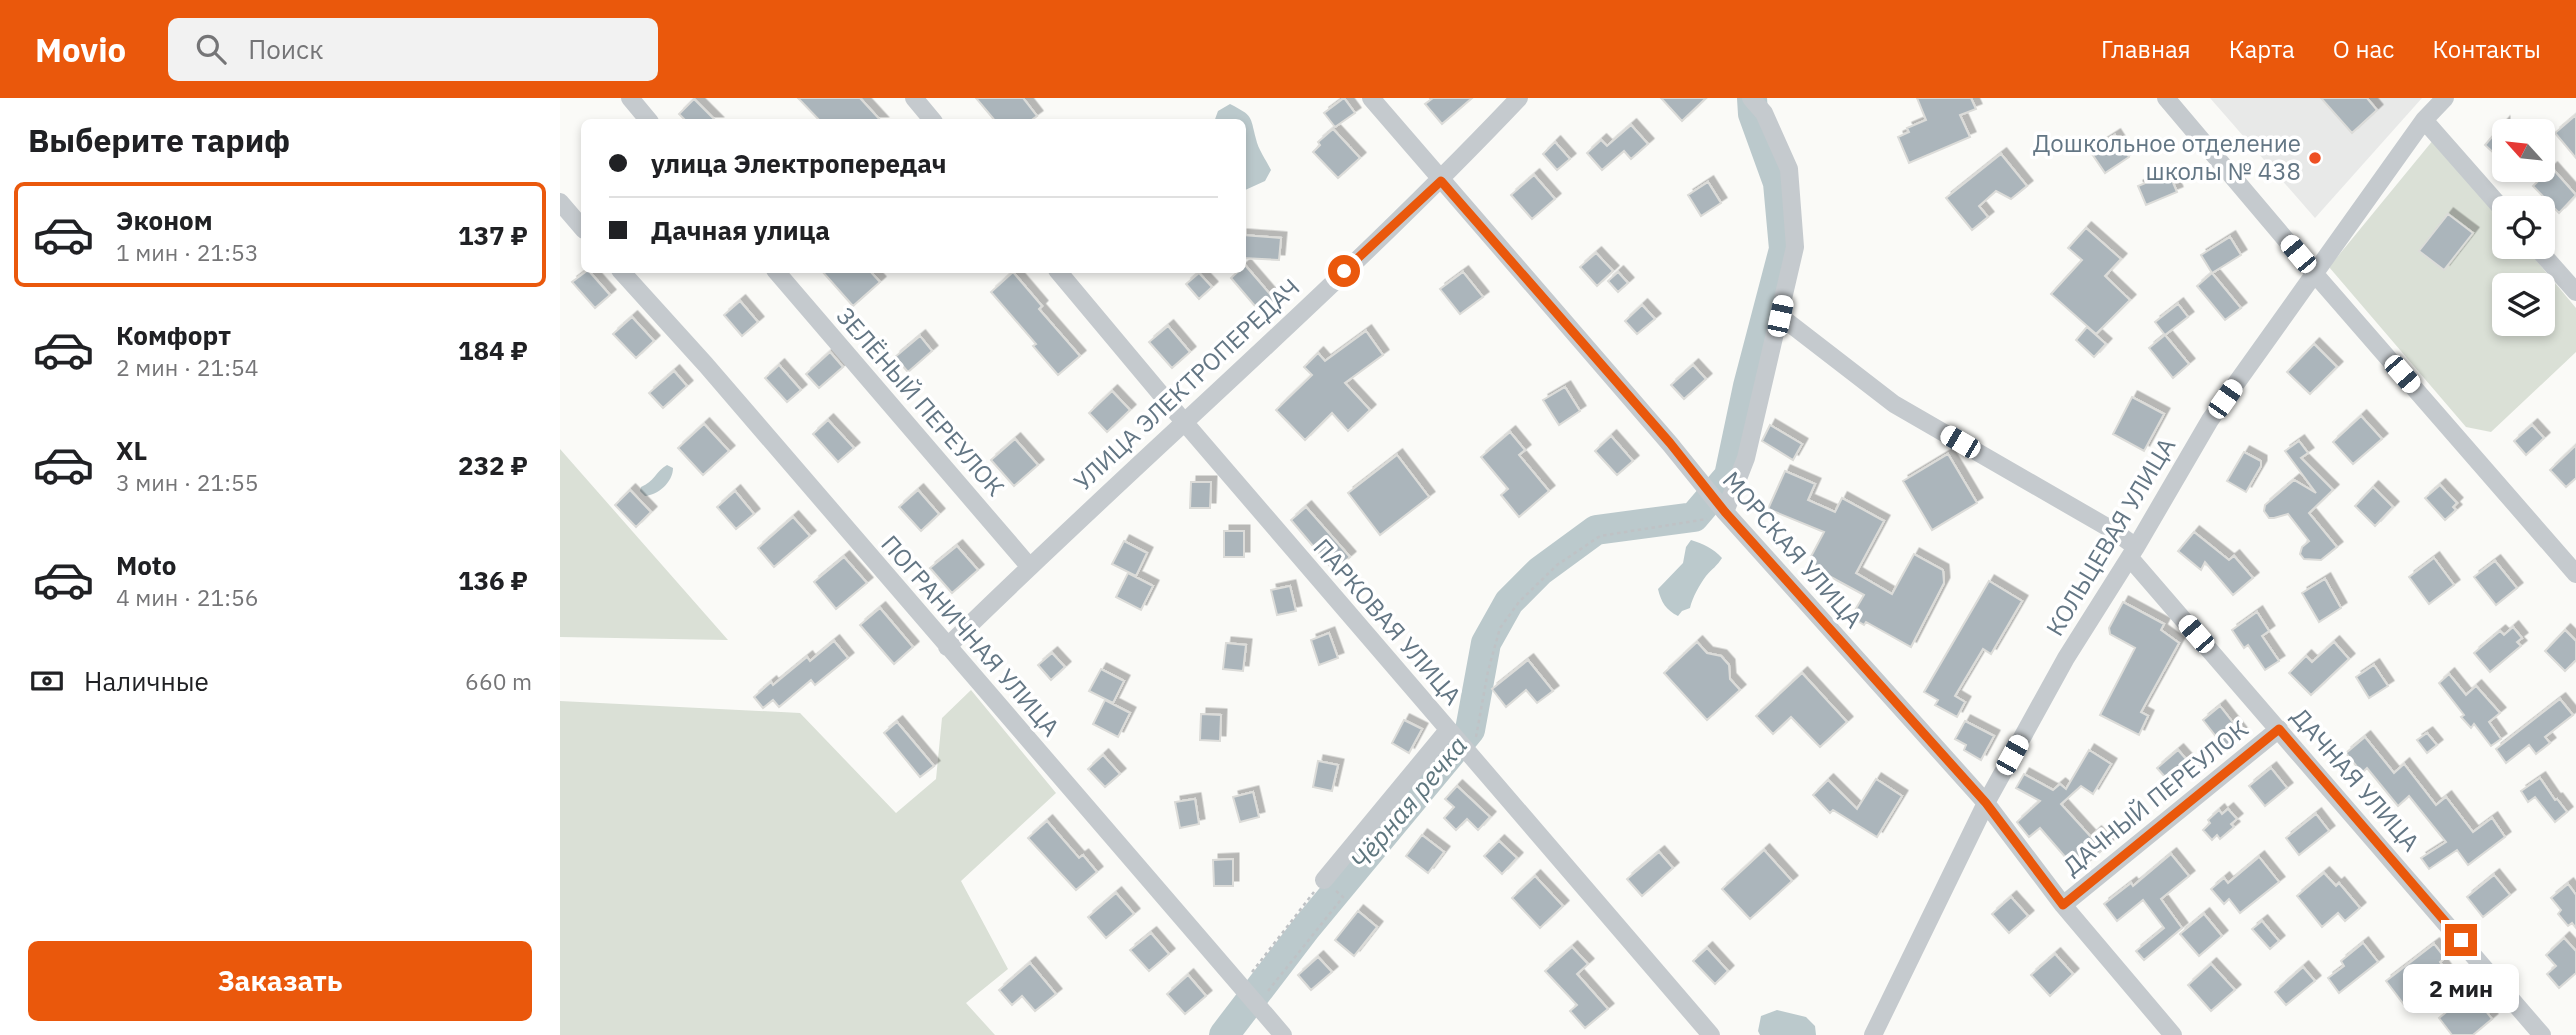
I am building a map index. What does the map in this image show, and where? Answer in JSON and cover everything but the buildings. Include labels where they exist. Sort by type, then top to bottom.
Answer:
[{"type":"street","points":[[630,98],[648,119]]},
{"type":"street","points":[[914,98],[932,119]]},
{"type":"street","name":"МОРСКАЯ УЛИЦА","points":[[1371,98],[1670,443],[1700,484],[1986,803],[2063,905],[2174,1035]]},
{"type":"street","name":"УЛИЦА ЭЛЕКТРОПЕРЕДАЧ","points":[[947,647],[1029,566],[1441,181],[1519,98]]},
{"type":"street","points":[[1723,510],[1746,458],[1795,247],[1789,169],[1764,113],[1751,98]]},
{"type":"street","points":[[2166,98],[2576,574]]},
{"type":"street","name":"КОЛЬЦЕВАЯ УЛИЦА","points":[[1873,1035],[1986,803],[2066,658],[2133,553],[2210,420],[2424,120],[2445,98]]},
{"type":"street","points":[[2424,120],[2492,197]]},
{"type":"street","points":[[560,202],[581,226]]},
{"type":"street","points":[[2547,259],[2576,292]]},
{"type":"street","name":"ПОГРАНИЧНАЯ УЛИЦА","points":[[623,273],[706,365],[1283,1035]]},
{"type":"street","name":"ЗЕЛЁНЫЙ ПЕРЕУЛОК","points":[[778,273],[1029,566]]},
{"type":"street","name":"ПАРКОВАЯ УЛИЦА","points":[[1060,273],[1449,732],[1711,1035]]},
{"type":"street","name":"ДАЧНАЯ УЛИЦА","points":[[1780,316],[1894,404],[2114,531],[2279,729],[2542,1035]]},
{"type":"street","name":"ДАЧНЫЙ ПЕРЕУЛОК","points":[[2063,905],[2279,729]]},
{"type":"street","points":[[1324,880],[1449,732]]},
{"type":"path","points":[[1469,755],[1479,727],[1488,671],[1500,628],[1528,593],[1557,565],[1600,536],[1700,522],[1723,510]]},
{"type":"path","points":[[1250,996],[1324,880]]},
{"type":"path","points":[[1250,996],[1343,897],[1341,895]]},
{"type":"shaded area","name":"Дошкольное отделение школы № 438","points":[[2210,98],[2422,98],[2315,218]]},
{"type":"shaded area","points":[[1230,104],[1249,117],[1258,147],[1271,170],[1265,181],[1246,190],[1246,119],[1215,119],[1218,111]]},
{"type":"shaded area","points":[[2434,139],[2492,209],[2492,259],[2535,259],[2547,273],[2492,273],[2492,336],[2555,336],[2555,283],[2576,308],[2576,352],[2491,432],[2466,427],[2329,267]]},
{"type":"shaded area","points":[[560,449],[728,640],[560,637]]},
{"type":"shaded area","points":[[667,465],[673,468],[668,483],[655,493],[645,496],[640,491],[641,487]]},
{"type":"shaded area","points":[[1691,540],[1708,547],[1722,558],[1701,583],[1690,608],[1678,616],[1665,605],[1658,589],[1683,563],[1686,547]]},
{"type":"shaded area","points":[[971,690],[1056,793],[961,881],[1008,969],[966,1003],[995,1035],[560,1035],[560,701],[800,713],[896,813],[936,779],[942,718]]},
{"type":"shaded area","points":[[1777,1010],[1806,1017],[1815,1026],[1816,1035],[1760,1035],[1758,1031],[1761,1016]]},
{"type":"waterway","name":"Чёрная речка","points":[[1224,1035],[1306,928],[1470,730],[1486,643],[1509,602],[1540,571],[1596,530],[1694,517],[1729,476],[1748,386],[1784,249],[1778,183],[1753,114],[1752,98]]},
{"type":"place","name":"Дошкольное отделение школы № 438","points":[[2315,158]]},
{"type":"route","points":[[1344,271],[1441,181],[1670,443],[1700,484],[1986,803],[2063,905],[2279,729],[2461,940]]}]
